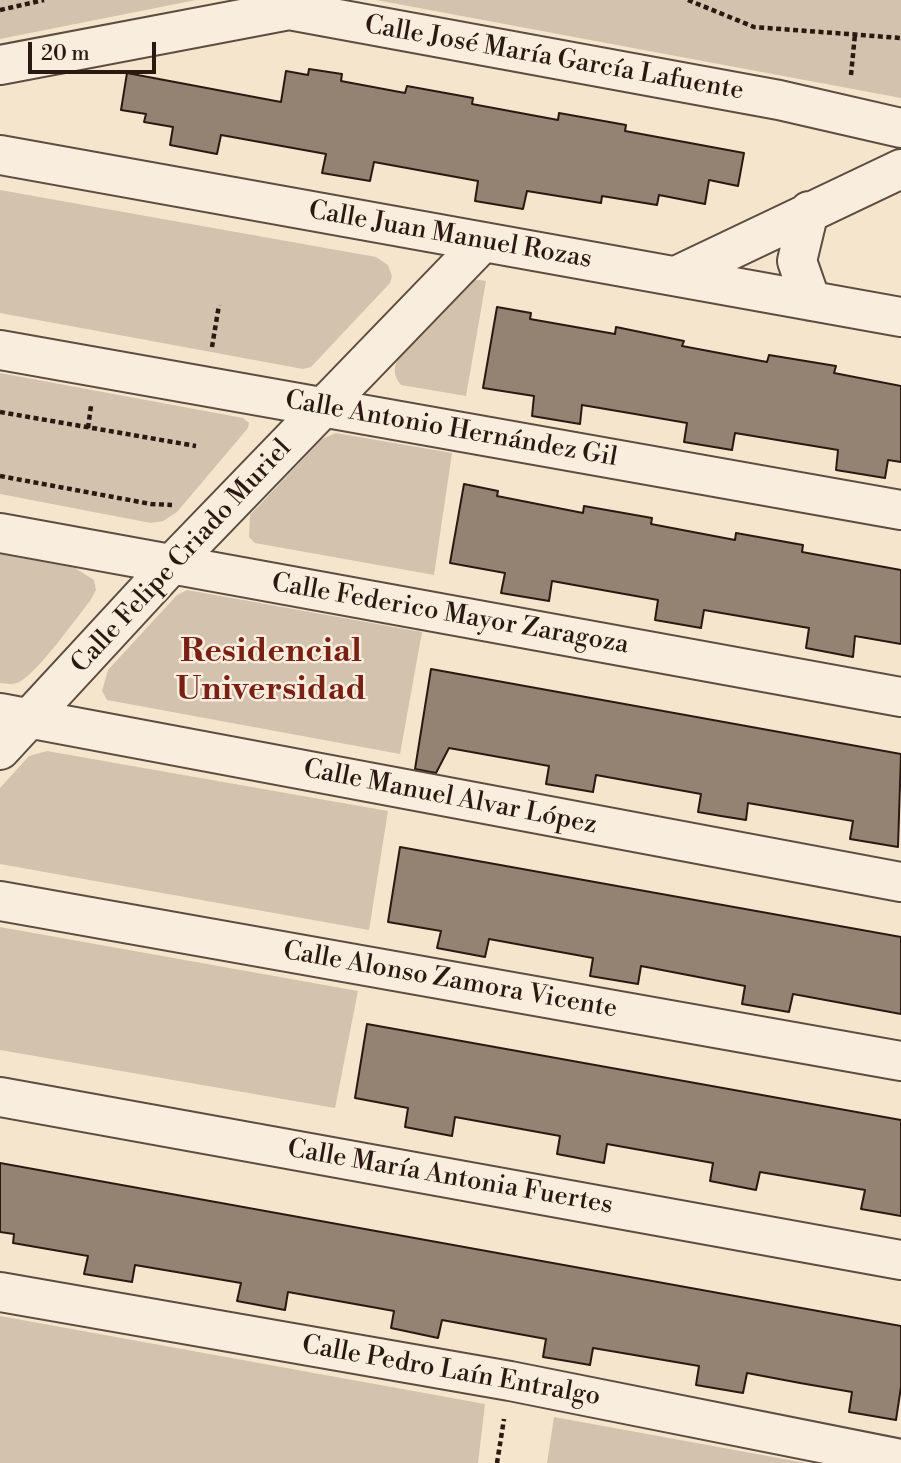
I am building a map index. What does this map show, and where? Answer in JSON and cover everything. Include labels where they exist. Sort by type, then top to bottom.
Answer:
[{"type":"street","name":"Calle José María García Lafuente","points":[[0,65],[289,10],[779,100],[901,128]]},
{"type":"street","name":"Calle Juan Manuel Rozas","points":[[0,155],[901,317]]},
{"type":"street","points":[[676,276],[809,211],[901,170]]},
{"type":"street","points":[[809,211],[797,261],[811,301]]},
{"type":"street","name":"Calle Felipe Criado Muriel","points":[[0,750],[15,715],[171,565],[482,243]]},
{"type":"street","name":"Calle Antonio Hernández Gil","points":[[0,350],[901,510]]},
{"type":"street","name":"Calle Federico Mayor Zaragoza","points":[[0,533],[901,696]]},
{"type":"street","name":"Calle Manuel Alvar López","points":[[15,715],[901,882]]},
{"type":"street","name":"Calle Alonso Zamora Vicente","points":[[0,901],[901,1061]]},
{"type":"street","name":"Calle María Antonia Fuertes","points":[[0,1097],[901,1259]]},
{"type":"street","name":"Calle Pedro Laín Entralgo","points":[[0,1292],[510,1381],[901,1459]]},
{"type":"path","points":[[0,9],[44,0]]},
{"type":"path","points":[[688,0],[754,27],[901,38]]},
{"type":"path","points":[[88,428],[93,400]]},
{"type":"path","points":[[0,412],[196,446]]},
{"type":"path","points":[[0,476],[151,504],[174,505]]},
{"type":"shaded area","points":[[0,0],[196,0],[0,39]]},
{"type":"shaded area","points":[[376,0],[901,0],[901,98]]},
{"type":"shaded area","points":[[0,190],[376,257],[388,265],[392,276],[390,283],[311,367],[303,369],[0,313]]},
{"type":"shaded area","points":[[471,279],[486,281],[466,396],[401,385],[395,371],[399,357]]},
{"type":"shaded area","points":[[0,373],[243,418],[249,423],[248,428],[177,512],[163,521],[151,523],[0,494]]},
{"type":"shaded area","points":[[336,433],[452,453],[434,575],[255,543],[249,537],[250,515],[322,439]]},
{"type":"shaded area","points":[[0,554],[75,568],[94,580],[96,590],[47,655],[29,675],[14,684],[0,683]]},
{"type":"shaded area","points":[[187,590],[422,632],[400,754],[107,700],[102,691],[108,670],[177,595]]},
{"type":"shaded area","points":[[47,751],[388,811],[369,930],[0,864],[0,788],[29,756]]},
{"type":"shaded area","points":[[0,927],[358,991],[335,1108],[0,1050]]},
{"type":"shaded area","points":[[0,1316],[485,1404],[478,1463],[0,1463]]},
{"type":"shaded area","points":[[554,1417],[806,1463],[547,1463]]},
{"type":"building","points":[[309,69],[342,74],[341,81],[405,93],[407,86],[473,98],[472,104],[558,120],[559,113],[626,125],[625,131],[744,153],[738,186],[709,180],[705,204],[659,195],[657,205],[602,196],[601,203],[527,191],[523,209],[475,201],[478,181],[374,162],[370,181],[322,173],[326,154],[221,135],[217,154],[170,145],[173,127],[144,122],[146,114],[121,110],[127,73],[281,102],[286,71],[308,75]]},
{"type":"building","points":[[497,307],[531,313],[530,319],[615,334],[616,327],[684,341],[682,346],[767,362],[769,355],[836,366],[834,373],[901,386],[901,462],[888,460],[885,478],[836,470],[838,450],[735,433],[732,450],[684,442],[687,423],[582,405],[580,424],[532,416],[534,396],[483,388]]},
{"type":"building","points":[[464,484],[498,491],[497,496],[583,513],[584,506],[652,518],[651,524],[735,540],[736,533],[803,545],[802,552],[901,570],[901,644],[855,636],[853,657],[806,648],[809,628],[704,610],[701,628],[655,620],[658,600],[552,581],[549,601],[501,593],[505,573],[450,563]]},
{"type":"building","points":[[431,669],[901,754],[898,847],[850,839],[853,821],[748,803],[746,820],[698,812],[701,794],[596,775],[593,792],[546,784],[549,766],[449,748],[436,773],[415,769]]},
{"type":"building","points":[[400,847],[901,937],[901,1014],[793,994],[789,1012],[742,1004],[745,986],[641,966],[638,984],[590,976],[593,958],[489,939],[485,957],[437,948],[441,931],[388,922]]},
{"type":"building","points":[[367,1024],[901,1120],[901,1216],[861,1209],[865,1190],[760,1172],[756,1190],[710,1181],[713,1163],[607,1144],[604,1163],[557,1154],[560,1136],[455,1117],[452,1136],[405,1127],[408,1108],[355,1098]]},
{"type":"building","points":[[0,1163],[901,1326],[901,1387],[896,1420],[849,1412],[852,1392],[747,1373],[743,1393],[696,1385],[699,1366],[593,1348],[590,1365],[543,1357],[546,1339],[442,1320],[438,1338],[391,1328],[394,1311],[288,1292],[285,1310],[237,1301],[241,1283],[135,1265],[132,1282],[84,1274],[88,1256],[13,1243],[14,1234],[0,1232]]},
{"type":"district","name":"Residencial Universidad","points":[[271,672]]}]
